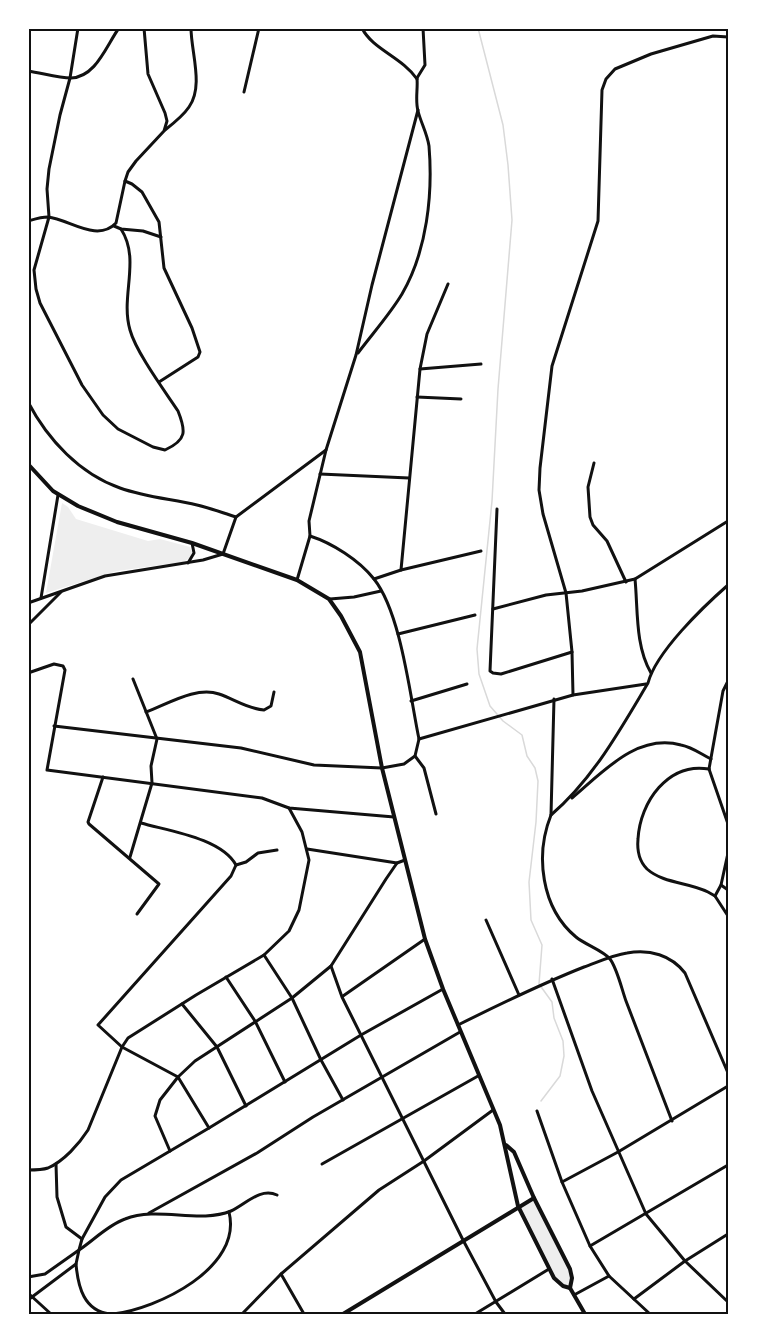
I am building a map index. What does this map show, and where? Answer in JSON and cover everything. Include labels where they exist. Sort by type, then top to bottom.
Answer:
[{"type":"street","points":[[78,28],[70,78],[49,169],[47,199],[49,217],[34,270],[36,289],[40,303],[82,385],[103,415],[118,429],[153,447],[165,450],[180,441],[184,434],[183,424],[178,411],[130,330],[127,290],[131,253],[121,230]]},
{"type":"street","points":[[28,71],[70,78],[80,76],[93,68],[119,28]]},
{"type":"street","points":[[144,28],[148,74],[167,121],[164,131]]},
{"type":"street","points":[[28,221],[49,217],[91,231],[114,226],[118,218],[124,181],[136,161],[190,106],[195,96],[191,28]]},
{"type":"street","points":[[244,92],[259,28]]},
{"type":"street","points":[[362,28],[372,40],[407,65],[417,79]]},
{"type":"street","points":[[297,580],[310,536],[309,521],[326,450],[356,355],[418,110],[417,79],[425,65],[423,28]]},
{"type":"street","points":[[573,695],[572,652],[566,593],[543,514],[539,490],[552,366],[598,221],[602,90],[606,79],[615,69],[651,54],[713,36],[729,37]]},
{"type":"street","points":[[356,355],[401,295],[418,255],[427,215],[430,167],[426,131],[418,110]]},
{"type":"street","points":[[124,181],[137,187],[159,222],[161,259],[192,328],[200,355],[159,382]]},
{"type":"street","points":[[114,226],[121,230],[143,231],[161,238]]},
{"type":"street","points":[[401,570],[420,369],[427,334],[448,284]]},
{"type":"street","points":[[420,369],[481,364]]},
{"type":"street","points":[[417,397],[461,399]]},
{"type":"street","points":[[28,402],[57,444],[93,475],[129,491],[197,505],[236,517]]},
{"type":"street","points":[[222,554],[236,517],[326,450]]},
{"type":"street","points":[[594,463],[588,487],[590,517],[593,525],[607,541],[626,582]]},
{"type":"street","points":[[28,464],[58,495],[99,515],[192,543],[297,580],[329,599],[341,616],[360,652],[382,768],[425,939],[506,1145],[505,1153],[518,1206],[549,1269],[558,1282],[570,1288],[585,1314]]},
{"type":"street","points":[[320,474],[365,478],[410,478]]},
{"type":"street","points":[[41,598],[58,495]]},
{"type":"street","points":[[497,509],[490,671],[501,674],[572,652]]},
{"type":"street","points":[[493,609],[546,595],[582,591],[636,579],[729,521]]},
{"type":"street","points":[[54,726],[242,748],[314,765],[382,768],[404,764],[415,756],[418,739],[398,634],[390,609],[374,579],[334,546],[310,536]]},
{"type":"street","points":[[188,563],[194,553],[192,543]]},
{"type":"street","points":[[374,579],[401,570],[481,551]]},
{"type":"street","points":[[28,603],[88,581],[123,572],[188,563],[222,554]]},
{"type":"street","points":[[636,579],[641,646],[645,664],[651,673]]},
{"type":"street","points":[[567,802],[609,749],[648,683],[655,664],[729,585]]},
{"type":"street","points":[[329,599],[354,597],[381,591]]},
{"type":"street","points":[[28,625],[61,592]]},
{"type":"street","points":[[398,634],[475,615]]},
{"type":"street","points":[[28,673],[54,664],[63,666],[66,675],[47,770],[262,798],[289,808],[394,817]]},
{"type":"street","points":[[130,857],[152,783],[151,766],[157,739],[133,679]]},
{"type":"street","points":[[729,681],[723,691],[709,769],[729,824]]},
{"type":"street","points":[[418,739],[554,699],[648,683]]},
{"type":"street","points":[[411,701],[467,684]]},
{"type":"street","points":[[146,712],[203,692],[212,692],[264,710],[271,706],[274,692]]},
{"type":"street","points":[[554,699],[551,815],[543,842],[542,872],[554,908],[563,924],[576,937],[610,958],[672,1121]]},
{"type":"street","points":[[551,815],[640,746],[660,742],[680,744],[711,759]]},
{"type":"street","points":[[415,756],[424,768],[436,814]]},
{"type":"street","points":[[709,769],[688,768],[658,789],[642,814],[639,857],[646,868],[656,875],[701,888],[715,896],[729,916]]},
{"type":"street","points":[[103,777],[88,822],[159,884],[137,914]]},
{"type":"street","points":[[28,1170],[44,1169],[56,1164],[81,1141],[88,1130],[122,1047],[128,1038],[264,955],[289,930],[295,921],[308,866],[307,849],[302,832],[289,808]]},
{"type":"street","points":[[141,823],[210,843],[226,852],[236,865]]},
{"type":"street","points":[[307,849],[397,864]]},
{"type":"street","points":[[209,1128],[178,1077],[122,1047],[98,1024],[231,876],[236,865],[246,862],[258,853],[277,850]]},
{"type":"street","points":[[715,896],[721,885],[729,853]]},
{"type":"street","points":[[170,1151],[155,1116],[160,1100],[178,1077],[195,1060],[292,998],[331,966],[397,864],[405,860]]},
{"type":"street","points":[[721,885],[729,890]]},
{"type":"street","points":[[486,920],[519,995]]},
{"type":"street","points":[[342,997],[425,939]]},
{"type":"street","points":[[457,1025],[532,988],[610,958],[628,953],[651,953],[668,957],[678,964],[688,980],[729,1073]]},
{"type":"street","points":[[264,955],[292,998],[343,1100]]},
{"type":"street","points":[[331,966],[342,997],[463,1240],[496,1302],[505,1314]]},
{"type":"street","points":[[226,977],[255,1021],[285,1082]]},
{"type":"street","points":[[552,980],[592,1091],[646,1214],[685,1261],[729,1302]]},
{"type":"street","points":[[229,1212],[231,1227],[226,1242],[211,1268],[184,1289],[142,1308],[111,1314],[96,1310],[87,1302],[80,1288],[76,1264],[82,1239],[105,1197],[121,1180],[361,1035],[443,989]]},
{"type":"street","points":[[182,1004],[217,1047],[246,1106]]},
{"type":"street","points":[[28,1277],[45,1274],[112,1225],[149,1213],[257,1153],[382,1076],[460,1032]]},
{"type":"street","points":[[322,1164],[478,1076]]},
{"type":"street","points":[[562,1182],[672,1121],[729,1086]]},
{"type":"street","points":[[242,1314],[281,1274],[379,1190],[424,1161],[493,1110]]},
{"type":"street","points":[[537,1112],[562,1182],[590,1246],[609,1276],[650,1314]]},
{"type":"street","points":[[506,1145],[514,1152],[534,1198],[570,1269],[572,1278],[570,1288]]},
{"type":"street","points":[[56,1164],[57,1197],[66,1227],[82,1239]]},
{"type":"street","points":[[590,1246],[729,1165]]},
{"type":"street","points":[[149,1213],[199,1215],[229,1212],[267,1192],[277,1195]]},
{"type":"street","points":[[343,1314],[534,1198]]},
{"type":"street","points":[[634,1299],[685,1261],[729,1234]]},
{"type":"street","points":[[28,1300],[76,1264]]},
{"type":"street","points":[[475,1314],[549,1269]]},
{"type":"street","points":[[281,1274],[304,1314]]},
{"type":"street","points":[[574,1295],[609,1276]]},
{"type":"street","points":[[28,1293],[51,1314]]},
{"type":"shaded area","points":[[62,503],[68,507],[76,519],[148,541],[160,539],[190,547],[192,552],[190,558],[183,562],[117,571],[46,593]]},
{"type":"shaded area","points":[[534,1198],[572,1274],[570,1288],[558,1283],[518,1206]]},
{"type":"waterway","points":[[478,28],[503,125],[512,220],[498,389],[492,501],[477,649],[479,674],[490,706],[503,721],[522,735],[527,756],[535,768],[538,781],[529,882],[531,920],[542,945],[539,984],[552,1002],[554,1018],[563,1041],[564,1056],[560,1076],[541,1101]]}]
